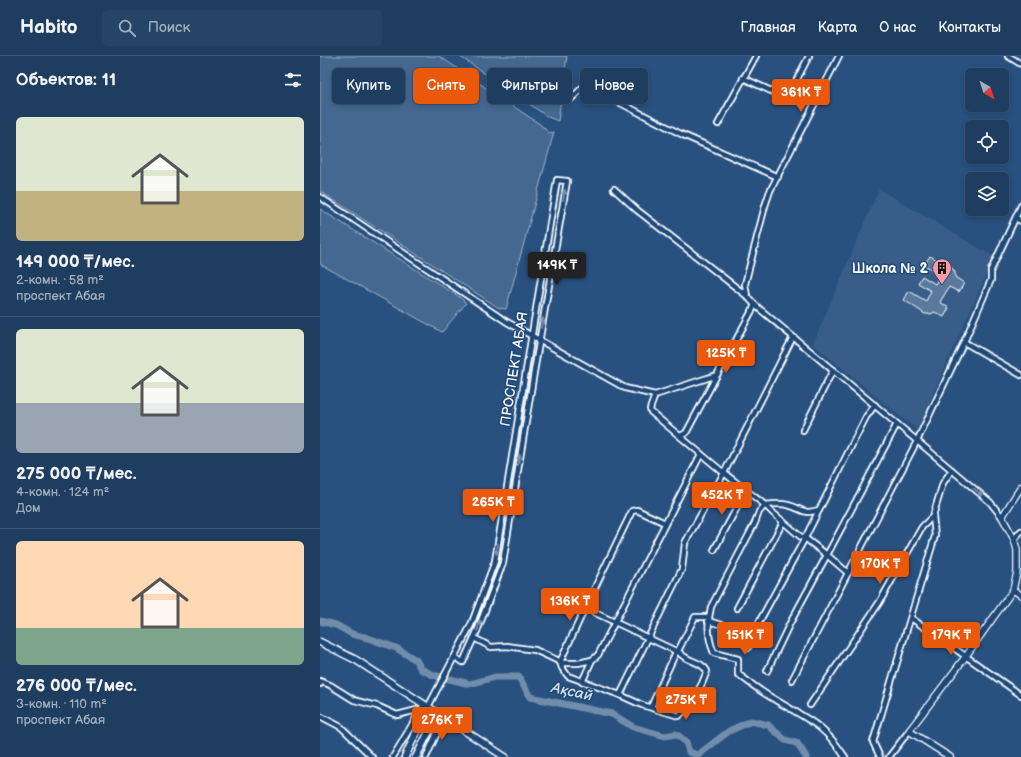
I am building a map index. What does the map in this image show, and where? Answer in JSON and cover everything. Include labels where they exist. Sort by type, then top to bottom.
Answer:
[{"type":"main road","points":[[320,642],[356,660],[425,707],[505,757]]},
{"type":"main road","name":"ПРОСПЕКТ АБАЯ","points":[[404,757],[425,707]]},
{"type":"main road","points":[[416,757],[441,716]]},
{"type":"street","points":[[718,124],[756,56]]},
{"type":"street","points":[[743,78],[782,96],[786,96],[809,56]]},
{"type":"street","points":[[747,296],[745,284],[764,206],[839,56]]},
{"type":"street","points":[[1008,56],[1021,64]]},
{"type":"street","points":[[572,98],[585,85],[683,135],[778,177]]},
{"type":"street","name":"ПРОСПЕКТ АБАЯ","points":[[425,707],[434,696],[471,625],[495,561],[557,180],[567,181],[539,340],[503,562],[474,638],[463,662],[455,658]]},
{"type":"street","points":[[614,189],[637,210],[747,296],[755,305],[990,502],[1002,517],[1014,539],[1017,550],[1013,590],[966,656],[889,757]]},
{"type":"street","points":[[320,197],[475,301],[531,336],[625,388],[655,395],[717,375]]},
{"type":"street","points":[[792,680],[917,441],[964,342],[991,280],[991,270],[1021,206]]},
{"type":"street","points":[[1016,218],[1021,221]]},
{"type":"street","points":[[680,436],[686,433],[755,305]]},
{"type":"street","points":[[620,695],[682,569],[685,543],[724,472],[793,337]]},
{"type":"street","points":[[964,342],[1021,375]]},
{"type":"street","points":[[803,430],[833,370]]},
{"type":"street","points":[[655,395],[650,409],[651,412],[765,505],[801,537],[805,538],[848,573]]},
{"type":"street","points":[[748,648],[758,624],[805,538],[866,417],[875,405]]},
{"type":"street","points":[[767,671],[789,625],[897,424]]},
{"type":"street","points":[[582,682],[592,660],[598,655],[701,454]]},
{"type":"street","points":[[878,756],[873,742],[935,536],[933,516],[943,483],[952,470]]},
{"type":"street","points":[[1002,517],[1021,487]]},
{"type":"street","points":[[714,550],[746,490]]},
{"type":"street","points":[[819,510],[808,513],[788,504],[765,505],[759,512],[711,607],[708,619],[709,642],[714,653],[736,658],[739,661],[738,674],[774,699],[807,718],[824,731],[837,743],[845,757]]},
{"type":"street","points":[[585,608],[704,667],[707,671],[697,693],[689,706],[679,716],[642,705],[620,695],[568,676],[562,668],[560,662],[585,608],[632,511],[637,510],[665,523]]},
{"type":"street","points":[[810,705],[879,603],[922,527],[933,516]]},
{"type":"street","points":[[737,608],[783,522]]},
{"type":"street","points":[[1014,539],[1021,531]]},
{"type":"street","points":[[1013,590],[1021,595]]},
{"type":"street","points":[[651,707],[695,617],[708,619],[737,629]]},
{"type":"street","points":[[911,618],[1021,695]]},
{"type":"street","points":[[474,638],[491,647],[507,646],[535,650],[560,662],[578,663],[592,660]]},
{"type":"street","points":[[320,684],[320,681],[354,700],[378,706],[397,715],[425,707]]},
{"type":"street","points":[[393,757],[425,707]]},
{"type":"street","points":[[320,716],[341,727],[369,756]]},
{"type":"street","points":[[426,757],[441,716]]},
{"type":"street","points":[[909,731],[950,757]]},
{"type":"shaded area","points":[[320,56],[439,56],[457,68],[413,68],[413,104],[479,104],[479,83],[487,88],[487,104],[510,104],[541,125],[549,133],[554,132],[506,309],[499,308],[320,191]]},
{"type":"shaded area","points":[[459,56],[567,56],[565,68],[487,68],[487,75],[479,70],[479,68],[477,68]]},
{"type":"shaded area","points":[[529,104],[560,104],[558,121],[548,117]]},
{"type":"shaded area","points":[[879,189],[994,257],[917,430],[813,344]]},
{"type":"shaded area","points":[[320,209],[461,298],[466,303],[442,332],[320,264]]},
{"type":"building","name":"Школа № 2","points":[[930,256],[952,268],[955,272],[955,277],[964,283],[959,292],[949,287],[940,302],[949,308],[944,317],[935,312],[925,314],[904,300],[909,291],[926,301],[931,291],[918,283],[922,276],[935,284],[941,275],[924,265]]},
{"type":"waterway","name":"Ақсай","points":[[320,621],[336,625],[352,634],[396,648],[416,660],[421,669],[433,675],[470,684],[495,677],[519,677],[530,697],[612,714],[633,727],[665,736],[676,734],[686,742],[689,752],[698,755],[729,731],[751,721],[768,725],[785,740],[797,743],[806,757]]},
{"type":"place","name":"Школа № 2","points":[[942,285]]}]
